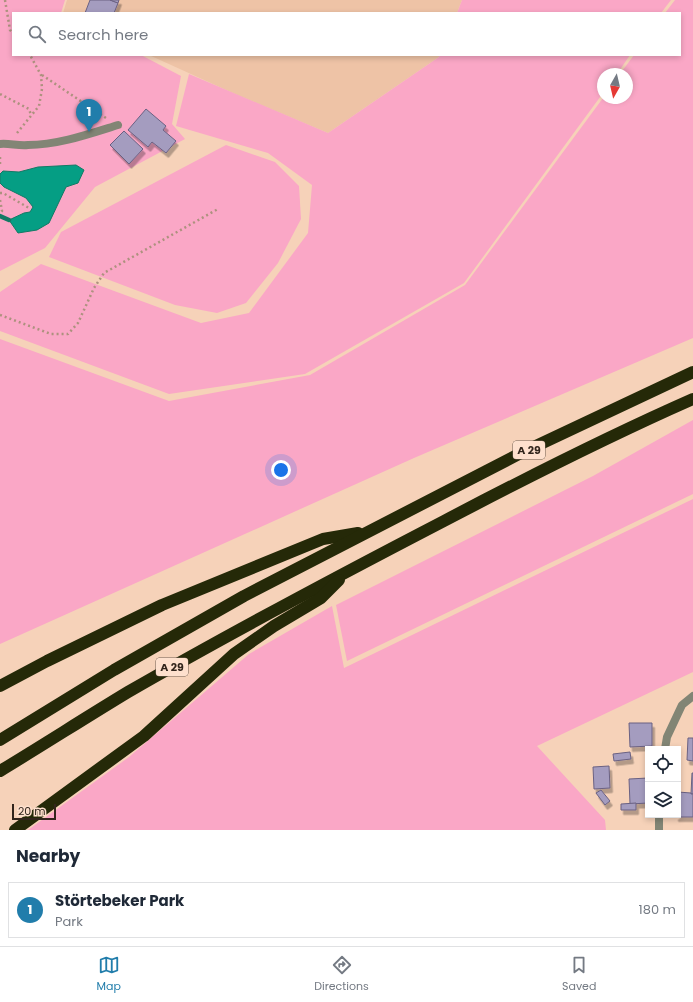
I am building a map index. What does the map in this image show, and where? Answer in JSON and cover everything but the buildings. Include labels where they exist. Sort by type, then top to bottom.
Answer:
[{"type":"highway","name":"A 29","points":[[0,740],[179,632],[244,596],[519,454],[693,372]]},
{"type":"highway","name":"A 29","points":[[0,771],[128,693],[246,625],[532,476],[693,399]]},
{"type":"highway","points":[[0,686],[54,657],[162,605],[323,539],[367,532]]},
{"type":"highway","points":[[15,830],[144,736],[234,654],[274,626],[321,598],[349,570]]},
{"type":"street","points":[[4,143],[27,146],[59,141],[118,125]]},
{"type":"street","points":[[667,746],[668,738],[682,705],[693,696]]},
{"type":"street","points":[[659,818],[660,830]]},
{"type":"path","points":[[5,0],[10,30],[12,32]]},
{"type":"path","points":[[4,143],[39,106],[42,89],[41,75],[31,56]]},
{"type":"path","points":[[41,75],[118,125]]},
{"type":"path","points":[[0,94],[29,109],[31,115]]},
{"type":"path","points":[[0,152],[0,164]]},
{"type":"path","points":[[0,193],[3,193],[29,208]]},
{"type":"path","points":[[0,200],[2,211],[0,213]]},
{"type":"path","points":[[0,315],[51,334],[68,334],[78,323],[94,288],[104,273],[218,209]]},
{"type":"shaded area","points":[[0,0],[65,0],[61,12],[12,12],[12,56],[143,56],[181,76],[172,124],[185,139],[95,187],[45,248],[0,271]]},
{"type":"shaded area","points":[[67,0],[462,0],[457,12],[63,12]]},
{"type":"shaded area","points":[[462,0],[671,0],[662,12],[457,12]]},
{"type":"shaded area","points":[[675,0],[693,0],[693,338],[414,458],[0,644],[0,339],[169,401],[310,375],[465,285],[599,104],[633,104],[633,68],[624,68],[633,56],[681,56],[681,12],[666,12]]},
{"type":"shaded area","points":[[151,56],[440,56],[328,133],[235,94]]},
{"type":"shaded area","points":[[440,56],[629,56],[621,68],[597,68],[597,101],[464,283],[305,374],[169,394],[0,331],[0,292],[41,264],[201,323],[249,313],[308,233],[312,185],[268,153],[176,126],[189,74],[328,133]]},
{"type":"shaded area","points":[[226,145],[275,162],[299,186],[301,219],[278,263],[246,303],[217,313],[175,305],[49,257],[61,232]]},
{"type":"shaded area","points":[[693,420],[693,494],[347,661],[336,605],[593,476]]},
{"type":"shaded area","points":[[693,499],[693,672],[537,746],[605,820],[606,830],[28,830],[129,757],[249,654],[332,606],[344,668]]},
{"type":"water","points":[[76,165],[84,170],[78,183],[66,187],[49,223],[37,230],[18,233],[9,220],[24,213],[30,212],[33,207],[26,198],[4,187],[0,183],[0,174],[3,171],[19,172],[38,167]]},
{"type":"waterway","points":[[0,216],[9,220]]},
{"type":"place","name":"Störtebeker Park","points":[[89,132]]}]
